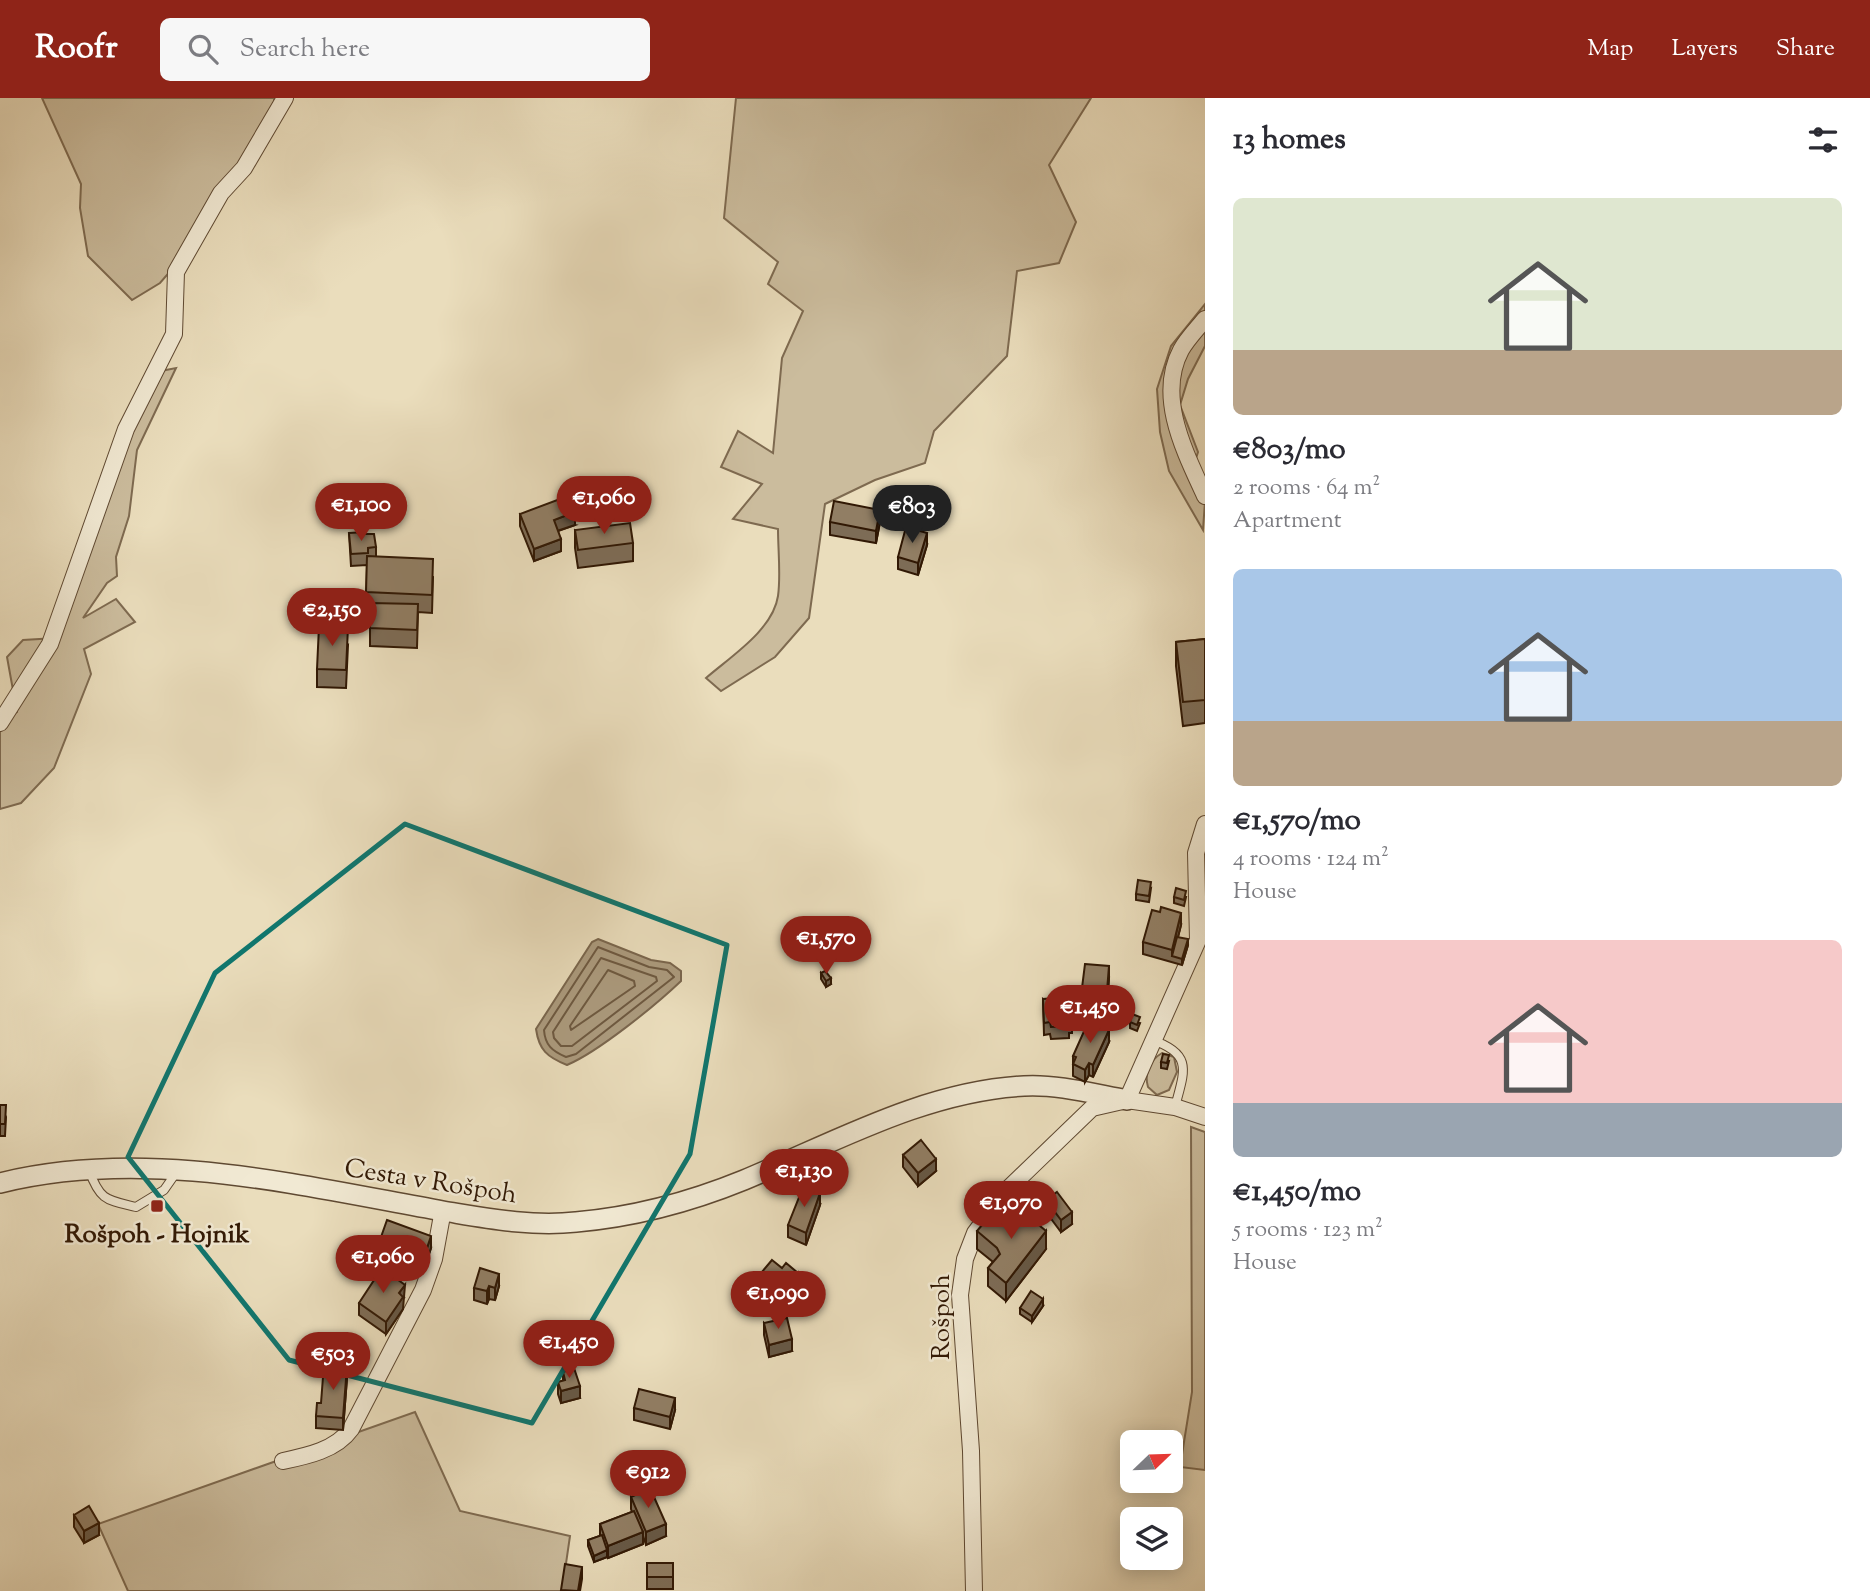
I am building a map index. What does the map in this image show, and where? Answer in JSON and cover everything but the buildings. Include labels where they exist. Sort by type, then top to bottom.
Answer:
[{"type":"street","points":[[0,723],[50,644],[126,429],[174,334],[176,272],[221,192],[244,168],[285,98]]},
{"type":"street","points":[[1205,319],[1181,350],[1170,396],[1173,414],[1205,496]]},
{"type":"street","points":[[1205,824],[1196,853],[1198,940],[1127,1100],[1175,1107],[1205,1118]]},
{"type":"street","name":"Cesta v Rošpoh","points":[[0,1183],[89,1170],[148,1167],[292,1184],[443,1210],[478,1219],[572,1223],[635,1214],[700,1197],[908,1111],[972,1092],[1026,1086],[1127,1100]]},
{"type":"street","name":"Rošpoh","points":[[974,1591],[971,1451],[960,1295],[965,1259],[975,1233],[1009,1189],[1092,1108],[1127,1100]]},
{"type":"street","points":[[283,1461],[326,1448],[343,1439],[351,1429],[423,1290],[434,1259],[443,1210]]},
{"type":"lane","points":[[1152,1041],[1171,1046],[1183,1061],[1184,1078],[1175,1107]]},
{"type":"lane","points":[[89,1170],[97,1191],[106,1200],[136,1207],[164,1190],[178,1170]]},
{"type":"highlighted area","points":[[405,824],[727,945],[690,1154],[532,1423],[289,1360],[128,1157],[215,973]]},
{"type":"shaded area","points":[[42,98],[274,98],[275,105],[207,229],[160,283],[132,300],[88,256],[80,208],[81,184]]},
{"type":"shaded area","points":[[736,98],[1091,98],[1049,165],[1076,222],[1059,263],[1017,271],[1007,356],[934,431],[925,463],[875,480],[825,504],[809,618],[775,657],[721,691],[706,678],[749,642],[768,620],[778,596],[779,571],[778,529],[733,519],[762,484],[721,467],[738,431],[773,453],[782,358],[803,311],[768,284],[778,262],[724,218]]},
{"type":"shaded area","points":[[1205,304],[1205,346],[1188,379],[1180,405],[1198,452],[1192,471],[1205,501],[1203,530],[1169,471],[1160,432],[1157,389],[1171,346]]},
{"type":"shaded area","points":[[176,368],[137,450],[129,516],[116,557],[117,576],[107,583],[83,618],[116,599],[135,622],[84,649],[91,674],[54,768],[21,803],[0,809],[0,721],[17,712],[7,657],[23,640],[56,638],[120,459],[161,371]]},
{"type":"shaded area","points":[[1162,1053],[1174,1057],[1177,1072],[1169,1090],[1157,1095],[1148,1087],[1147,1077],[1151,1063]]},
{"type":"shaded area","points":[[1191,1127],[1205,1132],[1205,1470],[1183,1467],[1183,1448],[1192,1392]]},
{"type":"shaded area","points":[[415,1412],[460,1511],[570,1536],[562,1591],[128,1591],[98,1524]]},
{"type":"water","points":[[598,939],[651,960],[670,963],[681,971],[681,981],[610,1039],[567,1065],[545,1052],[536,1029],[592,942]]},
{"type":"place","name":"Rošpoh - Hojnik","points":[[157,1206]]}]
